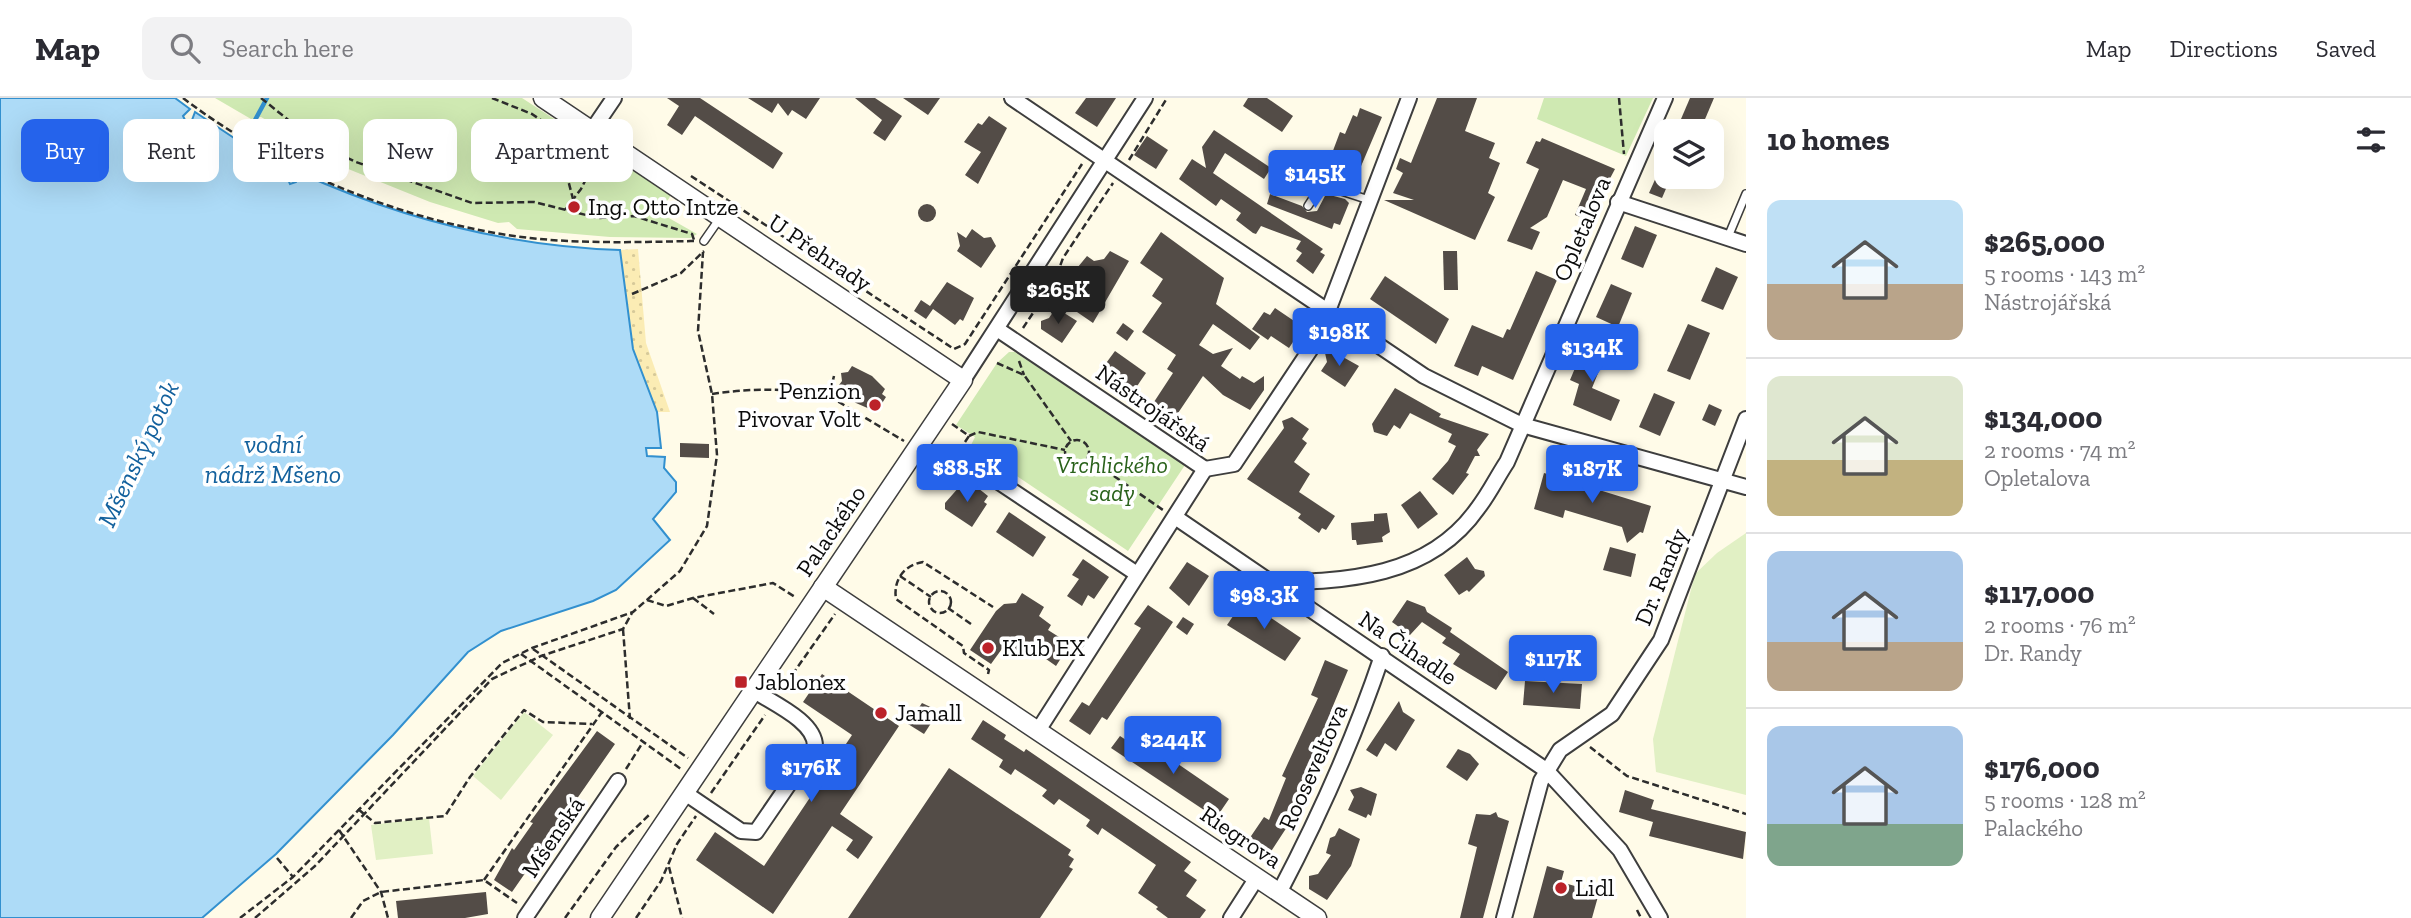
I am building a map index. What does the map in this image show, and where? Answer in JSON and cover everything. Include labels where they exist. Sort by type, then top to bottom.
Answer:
[{"type":"street","name":"U Přehrady","points":[[543,98],[576,119]]},
{"type":"street","points":[[606,119],[614,98]]},
{"type":"street","points":[[1012,98],[1424,376],[1522,425],[1746,487]]},
{"type":"street","name":"Palackého","points":[[600,918],[997,329],[1145,98]]},
{"type":"street","points":[[1205,469],[1234,464],[1326,326],[1328,311],[1409,98]]},
{"type":"street","name":"Opletalova","points":[[1269,583],[1333,581],[1382,574],[1427,556],[1454,536],[1478,509],[1507,462],[1665,98]]},
{"type":"street","name":"U Přehrady","points":[[633,156],[962,380]]},
{"type":"street","points":[[1618,202],[1746,244]]},
{"type":"street","name":"Nástrojářská","points":[[997,329],[1205,469],[1039,729]]},
{"type":"street","name":"Dr. Randy","points":[[1504,918],[1546,770],[1560,750],[1612,714],[1661,640],[1725,480],[1746,419]]},
{"type":"street","points":[[957,454],[1138,575]]},
{"type":"street","name":"Na Čihadle","points":[[1175,517],[1546,770],[1620,850],[1660,918]]},
{"type":"street","name":"Riegrova","points":[[823,587],[1039,729],[1317,918]]},
{"type":"street","name":"Rooseveltova","points":[[1279,892],[1326,802],[1355,735],[1382,656]]},
{"type":"street","points":[[690,786],[703,805],[741,831],[756,832],[815,746],[812,732],[753,690]]},
{"type":"street","name":"Mšenská","points":[[524,913],[618,781]]},
{"type":"street","points":[[1231,918],[1256,879]]},
{"type":"lane","points":[[1308,206],[1317,192],[1326,186],[1369,200]]},
{"type":"lane","points":[[1728,238],[1746,194]]},
{"type":"lane","points":[[704,241],[721,215]]},
{"type":"path","points":[[183,98],[284,160],[352,191],[440,219],[530,238],[613,243],[704,241],[698,331],[712,394],[717,455],[707,526],[680,571],[633,611],[520,653],[496,669],[293,877],[240,918]]},
{"type":"path","points":[[261,98],[317,143],[398,178],[472,203],[534,202],[598,218],[634,216],[692,234],[694,241]]},
{"type":"path","points":[[492,98],[533,114],[555,130],[573,199]]},
{"type":"path","points":[[1015,341],[1055,280],[1063,258],[1121,173],[1167,98]]},
{"type":"path","points":[[1619,98],[1625,160],[1634,165]]},
{"type":"path","points":[[762,222],[948,347],[960,348],[980,322],[1089,151]]},
{"type":"path","points":[[565,210],[580,182]]},
{"type":"path","points":[[632,294],[681,273],[704,251]]},
{"type":"path","points":[[997,363],[1024,374],[1071,442]]},
{"type":"path","points":[[829,396],[834,376]]},
{"type":"path","points":[[712,394],[738,390],[804,391],[829,396],[916,449]]},
{"type":"path","points":[[969,436],[978,432],[1065,450]]},
{"type":"path","points":[[1065,450],[1071,442]]},
{"type":"path","points":[[1065,450],[1072,463],[1083,463],[1088,458],[1090,450],[1085,443],[1071,442]]},
{"type":"path","points":[[1088,458],[1175,517]]},
{"type":"path","points":[[988,674],[989,670],[964,653],[963,646],[895,599],[894,589],[900,576],[915,563],[923,562],[993,607]]},
{"type":"path","points":[[900,576],[931,597]]},
{"type":"path","points":[[947,591],[954,582]]},
{"type":"path","points":[[647,600],[666,606],[772,583],[795,597]]},
{"type":"path","points":[[940,590],[947,591],[951,597],[948,608],[939,614],[933,613],[929,606],[931,597],[940,590]]},
{"type":"path","points":[[693,598],[714,614]]},
{"type":"path","points":[[948,608],[971,624]]},
{"type":"path","points":[[255,918],[291,890],[492,679],[530,661],[623,629],[630,621],[633,611]]},
{"type":"path","points":[[928,620],[933,613]]},
{"type":"path","points":[[636,918],[669,867],[677,844],[835,614]]},
{"type":"path","points":[[623,629],[630,719]]},
{"type":"path","points":[[520,653],[643,742],[690,786]]},
{"type":"path","points":[[358,810],[375,823],[445,816],[470,777],[524,710],[543,722],[592,724]]},
{"type":"path","points":[[484,880],[601,712]]},
{"type":"path","points":[[1578,737],[1627,776],[1746,814]]},
{"type":"path","points":[[618,781],[643,742]]},
{"type":"path","points":[[339,830],[381,892],[387,918]]},
{"type":"path","points":[[277,858],[293,877]]},
{"type":"path","points":[[669,867],[682,918]]},
{"type":"path","points":[[351,918],[363,901],[381,892],[484,880],[524,913]]},
{"type":"path","points":[[1636,908],[1641,918]]},
{"type":"green space","points":[[215,98],[522,98],[554,119],[471,119],[471,182],[633,182],[633,170],[671,195],[660,213],[697,234],[691,238],[610,237],[517,229],[509,222],[498,223],[430,202],[380,182],[457,182],[457,119],[363,119],[363,175],[349,169],[349,119],[251,119]]},
{"type":"green space","points":[[1544,98],[1653,98],[1626,156],[1537,119]]},
{"type":"green space","name":"Vrchlického sady","points":[[1009,352],[1015,352],[1185,465],[1128,551],[971,445],[975,437],[956,425],[997,363]]},
{"type":"green space","points":[[1746,533],[1746,795],[1656,772],[1653,739],[1695,574],[1717,553]]},
{"type":"green space","points":[[524,712],[553,735],[501,800],[473,776]]},
{"type":"green space","points":[[429,818],[433,854],[376,860],[371,825]]},
{"type":"sand","points":[[638,249],[646,343],[670,412],[657,412],[633,349],[620,250]]},
{"type":"water","name":"vodní nádrž Mšeno","points":[[0,98],[175,98],[190,109],[183,116],[184,119],[123,119],[123,182],[219,182],[219,128],[233,137],[233,182],[321,182],[376,203],[455,227],[536,243],[620,250],[633,349],[657,412],[661,448],[646,448],[647,456],[665,457],[664,468],[676,482],[676,492],[653,519],[670,540],[616,590],[593,601],[501,631],[468,652],[393,735],[276,854],[202,918],[0,918]]},
{"type":"water","name":"vodní nádrž Mšeno","points":[[195,112],[206,119],[192,119]]},
{"type":"building","points":[[667,98],[700,98],[783,153],[773,169],[695,116],[682,135],[667,125],[679,106]]},
{"type":"building","points":[[748,98],[820,98],[806,119],[792,110],[788,116],[778,103],[772,113]]},
{"type":"building","points":[[855,98],[875,98],[902,116],[885,141],[873,133],[882,120]]},
{"type":"building","points":[[903,98],[940,98],[928,115]]},
{"type":"building","points":[[1086,98],[1116,98],[1097,127],[1075,113]]},
{"type":"building","points":[[1248,98],[1267,98],[1293,116],[1282,132],[1243,106]]},
{"type":"building","points":[[1437,98],[1477,98],[1465,131],[1495,143],[1489,158],[1500,163],[1488,193],[1495,197],[1475,240],[1384,200],[1414,200],[1393,193],[1403,173],[1396,169],[1400,158],[1411,163]]},
{"type":"building","points":[[1690,98],[1714,98],[1705,119],[1681,119]]},
{"type":"building","points":[[1360,108],[1382,117],[1356,178],[1333,169],[1337,158],[1331,156],[1340,132],[1345,134],[1353,115],[1357,117]]},
{"type":"building","points":[[989,116],[1007,128],[978,184],[965,175],[981,152],[964,142],[978,123],[982,125]]},
{"type":"building","points":[[1214,130],[1271,168],[1264,179],[1225,153],[1213,173],[1323,249],[1320,252],[1325,255],[1313,274],[1296,261],[1302,253],[1296,249],[1301,241],[1261,226],[1256,234],[1253,233],[1236,220],[1241,213],[1221,199],[1216,206],[1179,179],[1192,159],[1206,168],[1202,147]]},
{"type":"building","points":[[1147,136],[1168,150],[1156,169],[1134,155]]},
{"type":"building","points":[[1542,138],[1615,169],[1588,220],[1575,215],[1586,189],[1563,180],[1547,217],[1530,228],[1540,232],[1532,250],[1507,241],[1539,169],[1526,163],[1536,141],[1540,142]]},
{"type":"building","points":[[1285,158],[1298,163],[1292,181],[1279,176]]},
{"type":"building","points":[[1654,182],[1654,189],[1666,189],[1662,198],[1649,193]]},
{"type":"building","points":[[1270,194],[1302,206],[1307,212],[1317,211],[1326,194],[1345,199],[1349,203],[1340,225],[1334,223],[1332,229],[1267,204]]},
{"type":"building","points":[[927,204],[933,207],[936,213],[933,219],[927,222],[921,219],[918,213],[921,207]]},
{"type":"building","points":[[1635,226],[1657,235],[1643,268],[1621,259]]},
{"type":"building","points":[[972,229],[984,238],[991,237],[996,246],[981,268],[957,251],[960,246],[957,232],[966,238]]},
{"type":"building","points":[[1161,232],[1224,278],[1216,304],[1260,337],[1250,350],[1213,324],[1199,345],[1213,354],[1233,348],[1221,366],[1240,379],[1242,376],[1254,383],[1264,376],[1264,390],[1250,410],[1223,395],[1203,376],[1174,419],[1152,405],[1173,373],[1167,369],[1176,355],[1142,332],[1162,303],[1152,296],[1163,279],[1140,263]]},
{"type":"building","points":[[1110,251],[1129,261],[1093,323],[1077,312],[1094,286],[1073,273],[1087,256],[1094,261],[1104,259]]},
{"type":"building","points":[[1443,251],[1457,251],[1458,290],[1444,290]]},
{"type":"building","points":[[1716,267],[1738,277],[1723,310],[1701,301]]},
{"type":"building","points":[[1536,271],[1557,280],[1513,380],[1482,366],[1478,376],[1454,366],[1472,325],[1503,338],[1507,329],[1510,330]]},
{"type":"building","points":[[1385,276],[1449,319],[1436,344],[1370,299]]},
{"type":"building","points":[[947,282],[974,298],[963,321],[960,319],[955,325],[933,309],[926,319],[914,311],[921,300],[930,306]]},
{"type":"building","points":[[1611,284],[1632,293],[1618,327],[1596,317]]},
{"type":"building","points":[[1275,308],[1303,327],[1289,348],[1271,336],[1268,340],[1252,329],[1264,312],[1270,315]]},
{"type":"building","points":[[1061,311],[1077,321],[1062,343],[1041,329],[1041,321],[1049,318],[1053,312],[1058,315]]},
{"type":"building","points":[[1123,323],[1134,331],[1127,341],[1116,333]]},
{"type":"building","points":[[1688,324],[1710,333],[1690,380],[1667,371]]},
{"type":"building","points":[[1586,342],[1607,351],[1592,388],[1620,400],[1611,421],[1573,405],[1579,384],[1570,380]]},
{"type":"building","points":[[1115,351],[1146,373],[1133,392],[1101,370]]},
{"type":"building","points":[[1334,352],[1359,366],[1345,387],[1321,371],[1327,362],[1325,353]]},
{"type":"building","points":[[852,366],[872,376],[885,389],[882,394],[886,397],[879,408],[875,405],[872,410],[856,403],[836,389],[842,381],[841,373],[848,372]]},
{"type":"building","points":[[1395,388],[1441,414],[1439,417],[1489,434],[1477,450],[1480,456],[1475,456],[1466,473],[1469,474],[1453,495],[1432,479],[1448,461],[1456,446],[1448,442],[1452,434],[1410,413],[1400,429],[1394,425],[1387,436],[1374,432],[1372,424]]},
{"type":"building","points":[[1654,393],[1675,402],[1660,436],[1639,427]]},
{"type":"building","points":[[1709,404],[1722,410],[1715,426],[1702,420]]},
{"type":"building","points":[[1292,417],[1309,429],[1302,439],[1307,443],[1294,462],[1310,474],[1299,492],[1335,516],[1326,530],[1322,528],[1319,533],[1298,518],[1301,514],[1247,479],[1284,428],[1282,421]]},
{"type":"building","points":[[680,443],[709,444],[709,458],[680,457]]},
{"type":"building","points":[[1544,473],[1651,506],[1643,533],[1640,532],[1627,543],[1622,527],[1565,510],[1563,518],[1534,509]]},
{"type":"building","points":[[973,484],[988,496],[984,502],[987,504],[972,527],[945,509],[945,503],[960,486]]},
{"type":"building","points":[[1420,491],[1438,514],[1418,529],[1401,505]]},
{"type":"building","points":[[1009,512],[1046,537],[1033,557],[996,532]]},
{"type":"building","points":[[1387,513],[1390,532],[1382,537],[1383,542],[1357,545],[1356,540],[1352,540],[1351,523],[1374,521],[1374,514]]},
{"type":"building","points":[[1610,547],[1636,554],[1631,577],[1603,570]]},
{"type":"building","points":[[1467,557],[1475,569],[1484,571],[1485,576],[1469,592],[1467,590],[1459,595],[1444,575]]},
{"type":"building","points":[[1083,559],[1109,577],[1094,599],[1088,595],[1082,606],[1067,596],[1079,579],[1072,575]]},
{"type":"building","points":[[1187,562],[1209,576],[1189,606],[1169,588]]},
{"type":"building","points":[[1022,593],[1044,607],[1039,616],[1051,625],[1048,630],[1070,644],[1056,666],[1029,647],[1024,654],[1004,646],[991,664],[970,650],[996,611],[1004,604],[1016,603]]},
{"type":"building","points":[[1244,600],[1301,638],[1285,661],[1227,625]]},
{"type":"building","points":[[1407,600],[1425,607],[1427,612],[1452,628],[1450,632],[1508,672],[1496,690],[1453,664],[1460,654],[1442,643],[1446,638],[1422,622],[1410,635],[1392,622]]},
{"type":"building","points":[[1148,605],[1173,622],[1107,720],[1102,717],[1090,735],[1069,721],[1082,702],[1089,706],[1141,628],[1134,624]]},
{"type":"building","points":[[1183,617],[1194,624],[1187,635],[1176,627]]},
{"type":"building","points":[[1325,660],[1348,670],[1330,713],[1338,717],[1326,745],[1321,743],[1304,783],[1309,785],[1300,807],[1268,856],[1247,842],[1264,817],[1269,820],[1286,778],[1282,776],[1318,698],[1311,695]]},
{"type":"building","points":[[822,674],[899,726],[840,814],[873,837],[865,849],[858,859],[846,850],[853,840],[832,826],[773,914],[696,860],[715,832],[764,866],[852,735],[803,702]]},
{"type":"building","points":[[1525,681],[1582,684],[1580,709],[1523,705]]},
{"type":"building","points":[[1399,701],[1403,712],[1415,720],[1396,751],[1385,743],[1377,757],[1366,750]]},
{"type":"building","points":[[922,703],[939,711],[924,734],[908,724]]},
{"type":"building","points":[[983,720],[1006,735],[1004,739],[1024,752],[1026,749],[1191,862],[1184,871],[1197,880],[1186,896],[1206,910],[1200,918],[1168,918],[1156,909],[1158,907],[1138,893],[1156,865],[1102,828],[1098,835],[1086,826],[1090,820],[1059,799],[1054,805],[1042,796],[1047,790],[1015,769],[1011,775],[999,767],[1003,760],[971,739]]},
{"type":"building","points":[[597,731],[615,744],[512,892],[494,880],[512,848],[514,850],[533,823],[530,822]]},
{"type":"building","points":[[1120,736],[1144,752],[1149,744],[1229,799],[1216,818],[1111,748]]},
{"type":"building","points":[[1458,749],[1470,754],[1479,764],[1467,781],[1446,767]]},
{"type":"building","points":[[949,768],[1071,850],[1068,855],[1074,859],[1069,867],[1073,869],[1040,918],[848,918]]},
{"type":"building","points":[[1361,787],[1377,794],[1371,816],[1368,814],[1366,818],[1348,810],[1354,797],[1350,790]]},
{"type":"building","points":[[1625,790],[1654,800],[1651,809],[1746,832],[1743,859],[1649,836],[1653,822],[1619,812]]},
{"type":"building","points":[[1496,812],[1498,817],[1509,821],[1483,918],[1460,918],[1477,847],[1468,844],[1476,814],[1490,815]]},
{"type":"building","points":[[1339,828],[1360,839],[1351,866],[1327,900],[1309,889],[1309,876],[1318,874],[1331,855],[1326,853],[1330,838],[1335,836]]},
{"type":"building","name":"Lidl","points":[[1547,866],[1564,871],[1561,882],[1599,893],[1592,918],[1533,918]]},
{"type":"building","points":[[486,892],[488,914],[465,918],[398,918],[396,901]]},
{"type":"waterway","name":"Mšenský potok","points":[[256,119],[267,98]]},
{"type":"place","name":"Ing. Otto Intze","points":[[574,207]]},
{"type":"place","name":"Penzion Pivovar Volt","points":[[875,405]]},
{"type":"place","name":"Klub EX","points":[[988,648]]},
{"type":"place","name":"Jablonex","points":[[741,682]]},
{"type":"place","name":"Jamall","points":[[881,713]]},
{"type":"place","name":"Lidl","points":[[1561,888]]}]
